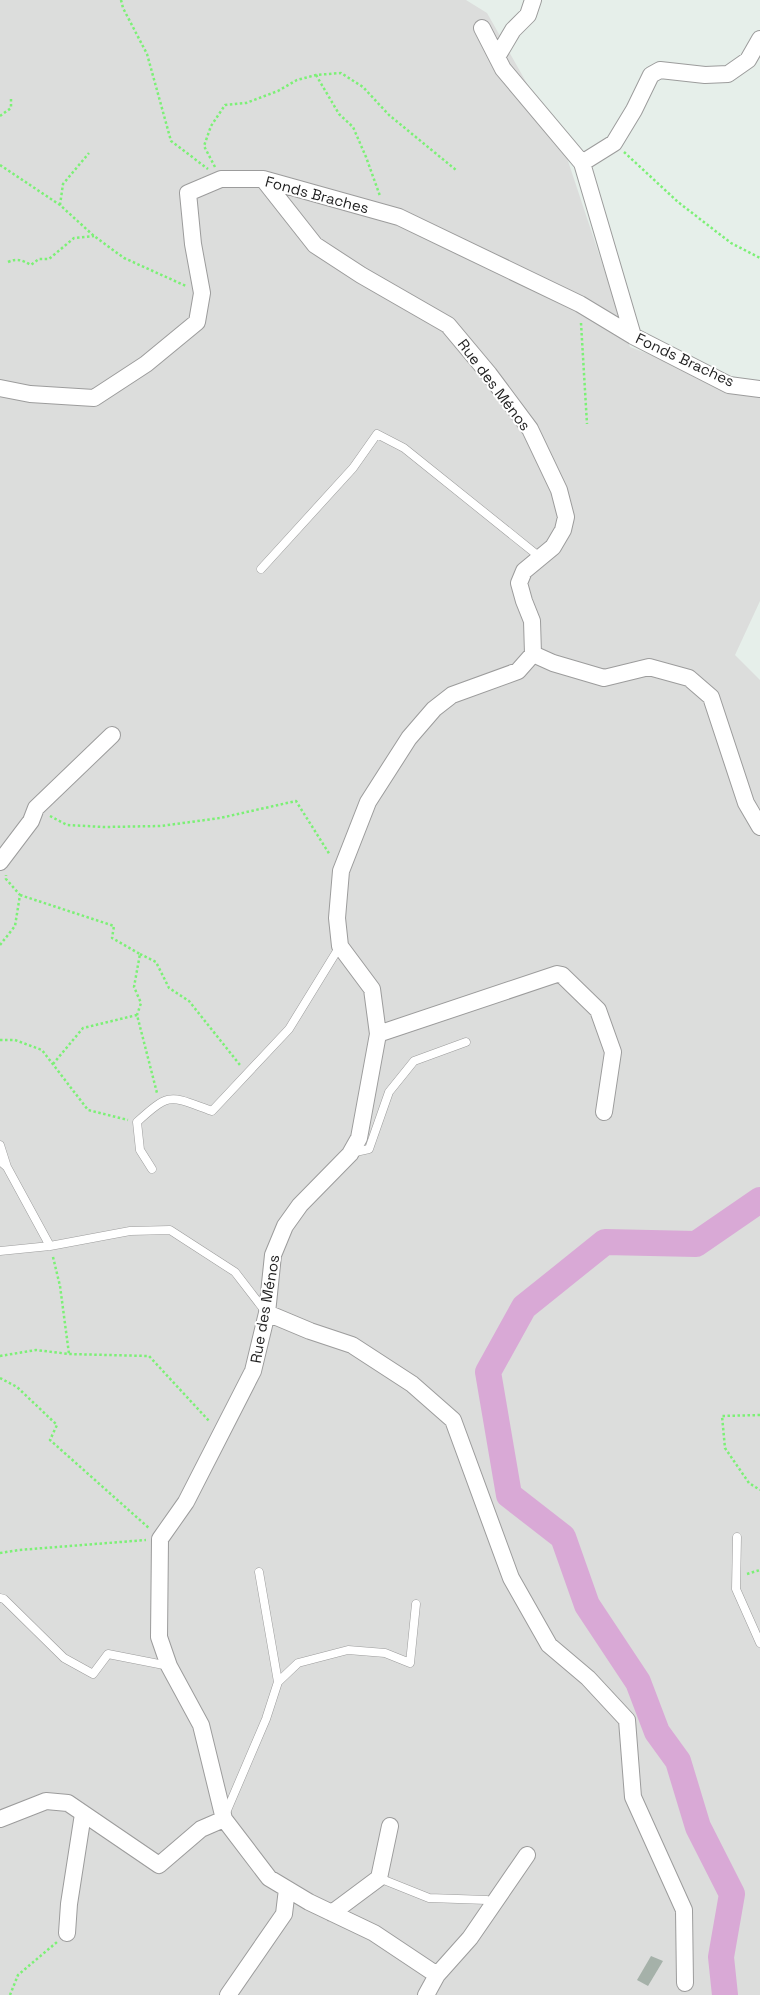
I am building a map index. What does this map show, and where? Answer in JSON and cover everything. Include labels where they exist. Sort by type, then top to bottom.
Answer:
[{"type":"street","points":[[497,56],[513,30],[528,15],[533,0]]},
{"type":"street","points":[[482,28],[503,69],[582,163],[634,336]]},
{"type":"street","points":[[582,163],[614,143],[634,110],[651,75],[660,70],[705,76],[728,74],[748,60],[760,39]]},
{"type":"street","name":"Fonds Braches","points":[[0,388],[30,394],[94,398],[146,364],[196,322],[202,293],[193,244],[188,193],[221,179],[263,179],[399,217],[580,304],[634,336],[729,385],[760,389]]},
{"type":"street","name":"Rue des Ménos","points":[[263,179],[315,245],[361,275],[448,325],[489,374],[530,430],[560,490],[566,517],[563,530],[553,547],[524,570],[519,583],[532,621],[533,654]]},
{"type":"street","points":[[340,946],[337,918],[341,871],[368,802],[409,738],[434,709],[452,695],[518,671],[533,654],[553,663],[604,678],[649,667],[689,678],[711,696],[746,803],[760,827]]},
{"type":"street","points":[[2,860],[31,821],[36,808],[112,735]]},
{"type":"street","name":"Rue des Ménos","points":[[160,1539],[186,1502],[253,1371],[267,1313],[273,1255],[285,1226],[300,1205],[350,1154],[359,1138],[378,1034],[372,989],[340,946]]},
{"type":"street","points":[[378,1034],[557,974],[562,975],[598,1010],[613,1052],[604,1112]]},
{"type":"street","points":[[267,1313],[310,1331],[352,1345],[412,1384],[453,1420],[510,1578],[544,1637],[549,1645],[588,1678],[628,1720],[633,1797],[684,1910],[685,1983]]},
{"type":"street","points":[[160,1539],[159,1637],[169,1666],[201,1725],[224,1819],[268,1878],[332,1913],[374,1933],[437,1975]]},
{"type":"street","points":[[0,1819],[46,1801],[68,1803],[159,1865],[201,1830],[224,1819]]},
{"type":"street","points":[[67,1932],[69,1904],[83,1814]]},
{"type":"street","points":[[332,1913],[379,1878],[390,1826]]},
{"type":"street","points":[[426,1995],[437,1975],[470,1938],[495,1904],[526,1855]]},
{"type":"street","points":[[228,1995],[284,1914],[287,1889]]},
{"type":"lane","points":[[262,568],[353,468],[377,434],[404,448],[541,558]]},
{"type":"lane","points":[[152,1169],[140,1150],[137,1122],[159,1102],[175,1098],[212,1111],[289,1029],[340,946]]},
{"type":"lane","points":[[350,1154],[369,1149],[389,1092],[414,1061],[466,1042]]},
{"type":"lane","points":[[0,1145],[8,1167],[50,1246]]},
{"type":"lane","points":[[0,1161],[8,1167]]},
{"type":"lane","points":[[0,1251],[50,1246],[130,1232],[170,1230],[235,1272],[267,1313]]},
{"type":"lane","points":[[736,1537],[736,1589],[760,1643]]},
{"type":"lane","points":[[224,1819],[266,1719],[278,1682],[259,1572]]},
{"type":"lane","points":[[0,1598],[4,1599],[64,1658],[93,1674],[108,1654],[169,1666]]},
{"type":"lane","points":[[278,1682],[298,1663],[348,1650],[385,1653],[410,1663],[416,1604]]},
{"type":"lane","points":[[379,1878],[429,1898],[487,1900],[495,1904]]},
{"type":"path","points":[[121,0],[123,8],[146,54],[171,141],[221,179]]},
{"type":"path","points":[[221,179],[204,146],[211,126],[225,105],[246,103],[297,80],[316,75],[341,73],[363,87],[396,120],[456,170]]},
{"type":"path","points":[[316,75],[339,114],[352,128],[366,157],[381,199]]},
{"type":"path","points":[[0,116],[11,108],[11,98]]},
{"type":"path","points":[[614,143],[619,145],[627,156],[678,202],[731,243],[760,258]]},
{"type":"path","points":[[60,205],[63,184],[89,153]]},
{"type":"path","points":[[0,165],[60,205],[94,236],[124,258],[202,293]]},
{"type":"path","points":[[8,262],[14,259],[23,260],[31,265],[39,258],[49,259],[74,238],[94,236]]},
{"type":"path","points":[[580,304],[587,424]]},
{"type":"path","points":[[36,808],[67,825],[104,827],[152,826],[220,818],[296,801],[341,871]]},
{"type":"path","points":[[2,860],[6,879],[20,896],[114,926],[112,938],[156,962],[169,988],[190,1001],[247,1074]]},
{"type":"path","points":[[0,945],[15,926],[20,896]]},
{"type":"path","points":[[140,954],[134,987],[141,1003],[137,1015],[159,1102]]},
{"type":"path","points":[[53,1064],[83,1028],[137,1015]]},
{"type":"path","points":[[0,1040],[15,1040],[42,1050],[88,1110],[137,1122]]},
{"type":"path","points":[[50,1246],[60,1286],[68,1354]]},
{"type":"path","points":[[0,1356],[36,1350],[68,1354],[149,1356],[221,1434]]},
{"type":"path","points":[[0,1378],[17,1387],[57,1425],[50,1440],[160,1539]]},
{"type":"path","points":[[760,1415],[722,1416],[725,1448],[749,1483],[760,1490]]},
{"type":"path","points":[[0,1553],[160,1539]]},
{"type":"path","points":[[10,1995],[18,1975],[67,1932]]},
{"type":"shaded area","points":[[0,0],[466,0],[487,13],[564,149],[630,347],[760,396],[760,601],[735,655],[760,680],[760,1995],[0,1995]]},
{"type":"building","points":[[651,1956],[663,1961],[648,1986],[637,1980]]},
{"type":"waterway","points":[[725,1995],[721,1957],[732,1894],[698,1827],[678,1761],[657,1732],[638,1682],[587,1605],[563,1537],[509,1495],[488,1372],[524,1307],[605,1242],[696,1244],[760,1200]]}]
